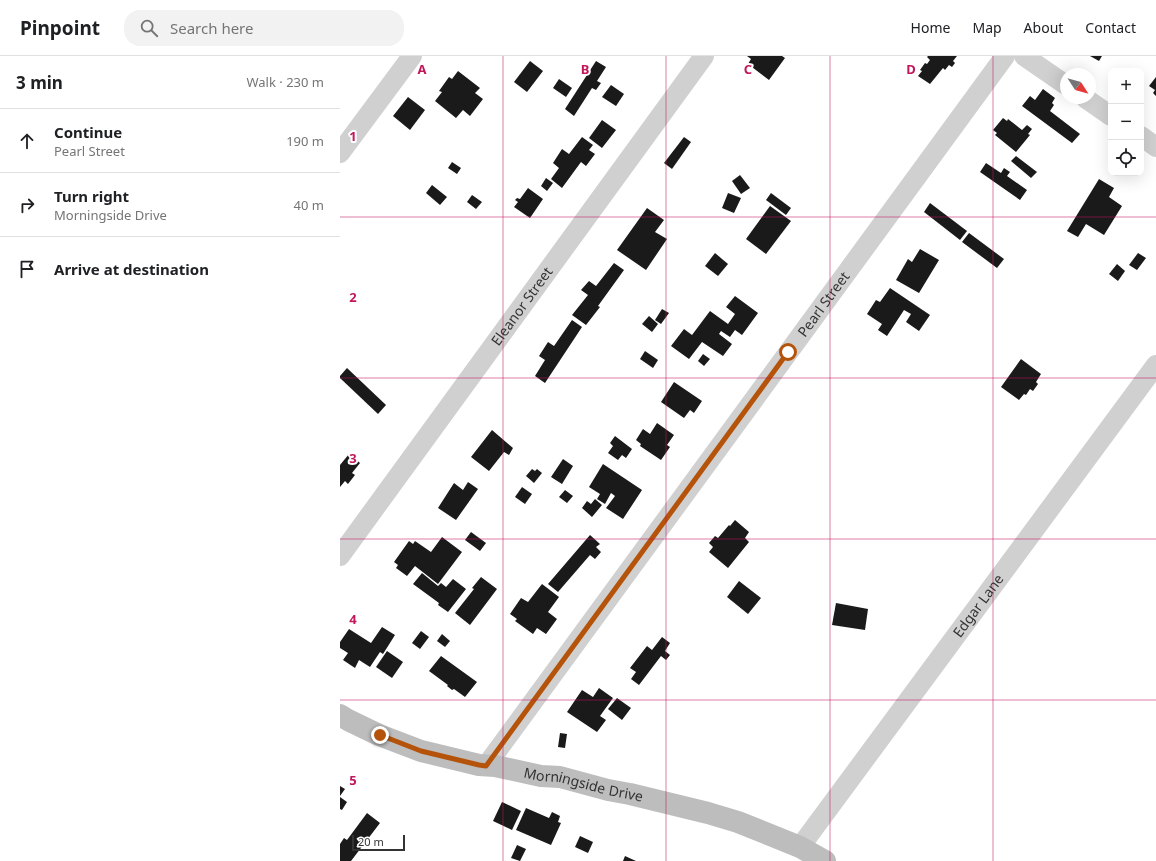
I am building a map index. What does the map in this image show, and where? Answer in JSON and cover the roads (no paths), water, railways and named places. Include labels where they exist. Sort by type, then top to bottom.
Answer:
[{"type":"street","points":[[340,153],[412,56]]},
{"type":"street","name":"Eleanor Street","points":[[340,556],[704,56]]},
{"type":"street","name":"Pearl Street","points":[[486,766],[1005,56]]},
{"type":"street","points":[[1024,56],[1060,81]]},
{"type":"street","points":[[1094,104],[1108,114]]},
{"type":"street","points":[[1144,138],[1156,147]]},
{"type":"street","name":"Edgar Lane","points":[[800,847],[1156,364]]},
{"type":"street","name":"Morningside Drive","points":[[340,715],[380,735],[421,751],[479,765],[495,766],[541,776],[560,777],[608,790],[708,813],[738,822],[800,847],[825,861]]}]
